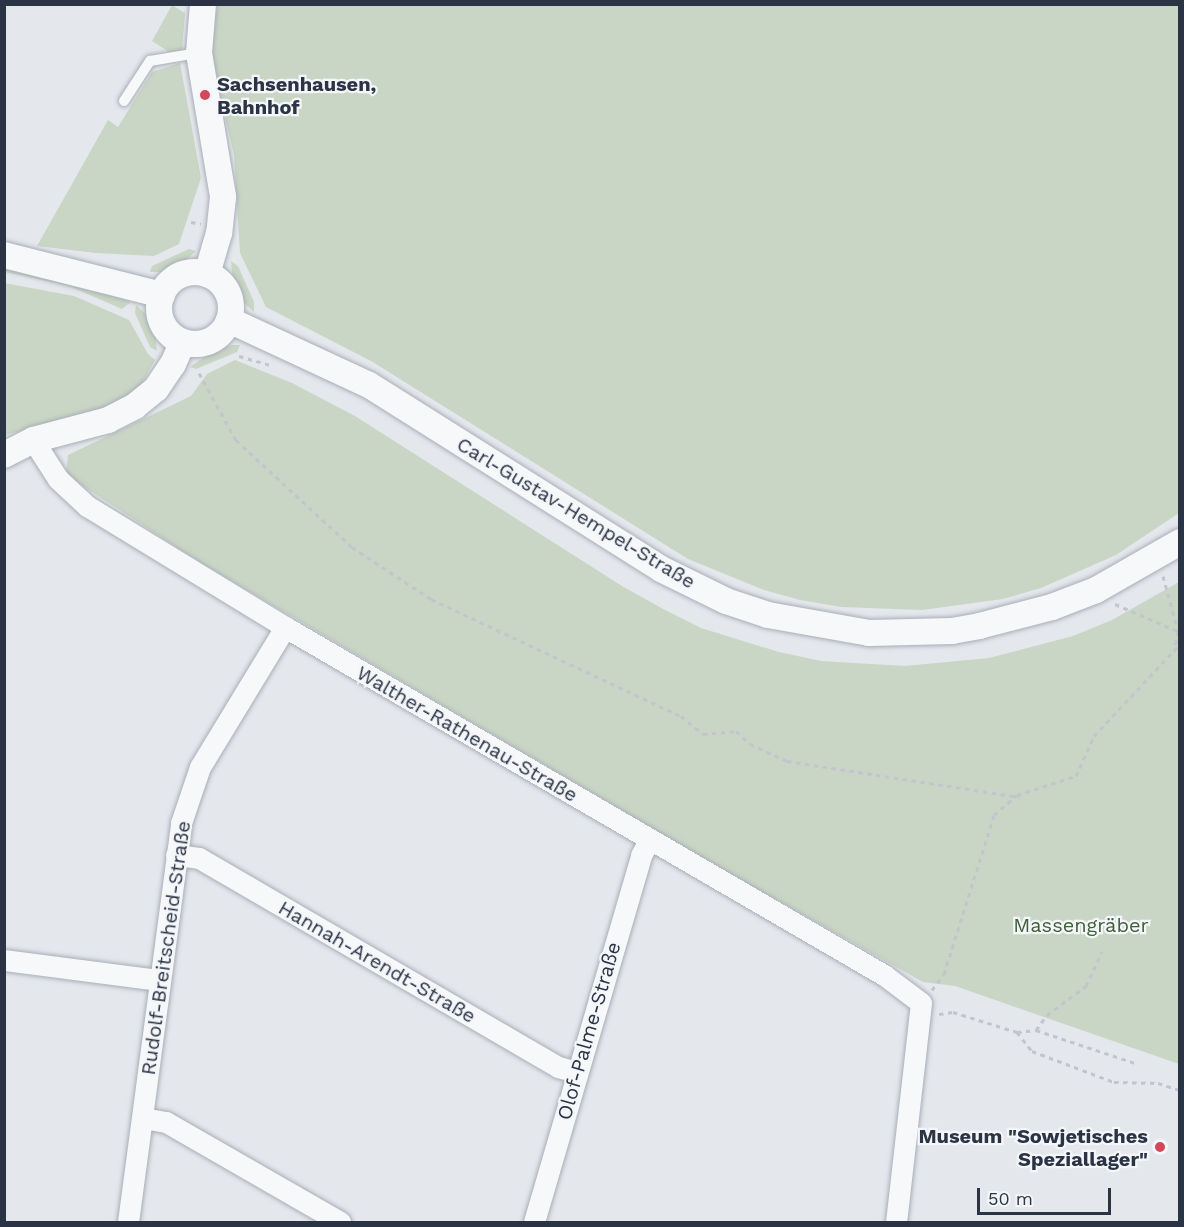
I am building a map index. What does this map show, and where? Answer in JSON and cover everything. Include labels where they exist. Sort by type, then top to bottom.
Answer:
[{"type":"street","points":[[203,4],[199,53],[223,196],[219,233],[207,274]]},
{"type":"street","points":[[4,255],[162,295]]},
{"type":"street","points":[[197,272],[207,274],[225,288],[231,309],[229,320],[224,330],[205,343],[183,342],[167,331],[162,322],[160,304],[162,295],[176,278],[197,272]]},
{"type":"street","name":"Carl-Gustav-Hempel-Straße","points":[[229,320],[369,385],[661,569],[726,601],[778,617],[869,633],[952,631],[979,626],[1029,614],[1096,590],[1179,542]]},
{"type":"street","points":[[4,454],[33,440],[108,420],[135,406],[156,389],[173,364],[183,342]]},
{"type":"street","name":"Walther-Rathenau-Straße","points":[[33,440],[57,479],[87,506],[285,627],[649,841],[884,975],[920,1010]]},
{"type":"street","name":"Rudolf-Breitscheid-Straße","points":[[128,1222],[181,823],[200,767],[285,627]]},
{"type":"street","name":"Olof-Palme-Straße","points":[[534,1222],[641,855],[649,841]]},
{"type":"street","name":"Hannah-Arendt-Straße","points":[[176,855],[199,858],[558,1067],[577,1072]]},
{"type":"street","points":[[4,960],[159,980]]},
{"type":"street","points":[[896,1222],[920,1010]]},
{"type":"street","points":[[143,1118],[166,1122],[340,1222]]},
{"type":"lane","points":[[124,101],[150,61],[199,53]]},
{"type":"path","points":[[191,222],[201,224]]},
{"type":"path","points":[[199,373],[236,440],[352,547],[431,599],[670,711],[703,734],[736,731],[750,744],[787,761],[1017,797]]},
{"type":"path","points":[[1153,582],[1172,571]]},
{"type":"path","points":[[1164,576],[1179,632],[1175,647]]},
{"type":"path","points":[[1122,598],[1112,603],[1179,632]]},
{"type":"path","points":[[920,1010],[944,974],[994,815],[1017,797],[1076,776],[1094,736],[1179,644]]},
{"type":"path","points":[[1036,1030],[1047,1015],[1086,986],[1102,952]]},
{"type":"path","points":[[920,1010],[953,1012],[1017,1032],[1036,1030],[1135,1063]]},
{"type":"path","points":[[1017,1032],[1032,1051],[1114,1082],[1158,1083],[1179,1090]]},
{"type":"green space","points":[[218,4],[1179,5],[1179,513],[1116,555],[1041,588],[1003,599],[922,610],[841,607],[800,600],[764,590],[688,559],[371,361],[266,307],[240,253],[234,155],[208,46]]},
{"type":"green space","points":[[172,5],[185,13],[182,50],[169,52],[152,41]]},
{"type":"green space","points":[[180,63],[201,178],[179,244],[154,256],[96,253],[37,246],[108,120],[118,127],[152,72]]},
{"type":"green space","points":[[189,249],[196,251],[183,263],[162,272],[150,272],[152,266]]},
{"type":"green space","points":[[231,261],[238,266],[254,302],[254,312],[242,301],[233,282]]},
{"type":"green space","points":[[5,267],[78,282],[131,302],[122,309],[69,286],[5,272]]},
{"type":"green space","points":[[4,283],[74,296],[129,320],[148,354],[155,360],[140,387],[110,408],[5,435]]},
{"type":"green space","points":[[136,305],[147,315],[154,327],[157,351],[150,347],[135,313]]},
{"type":"green space","points":[[240,345],[237,352],[196,369],[190,367],[216,349]]},
{"type":"green space","name":"Massengräber","points":[[235,360],[292,383],[355,416],[622,586],[665,610],[701,628],[779,652],[821,661],[905,666],[989,658],[1073,636],[1112,620],[1179,582],[1179,1064],[955,986],[923,982],[713,864],[201,563],[66,475],[68,455],[191,396],[207,374]]},
{"type":"place","name":"Sachsenhausen, Bahnhof","points":[[205,95]]},
{"type":"place","name":"Museum \"Sowjetisches Speziallager\"","points":[[1160,1147]]}]
